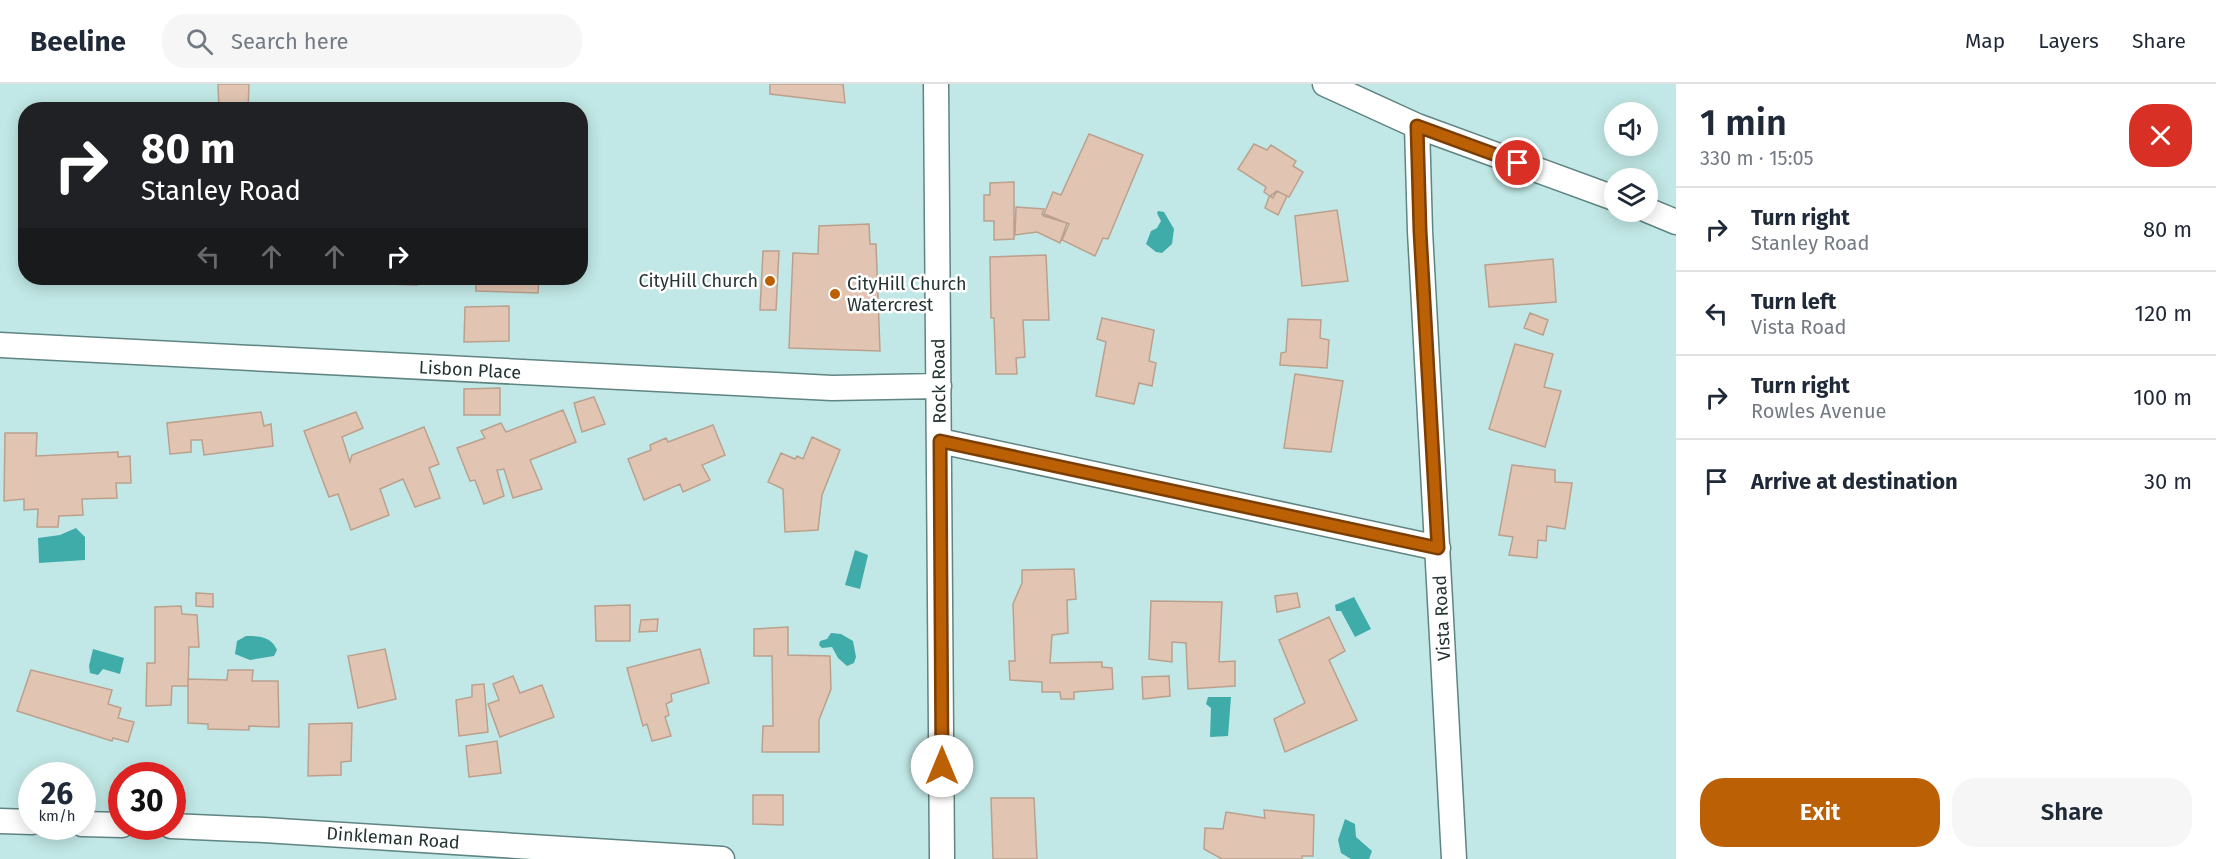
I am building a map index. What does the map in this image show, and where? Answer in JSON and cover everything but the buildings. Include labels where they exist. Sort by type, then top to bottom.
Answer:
[{"type":"street","name":"Rock Road","points":[[936,84],[942,859]]},
{"type":"street","points":[[1325,84],[1417,126],[1604,194]]},
{"type":"street","name":"Vista Road","points":[[1417,126],[1420,231],[1454,859]]},
{"type":"street","points":[[1658,215],[1676,222]]},
{"type":"street","name":"Lisbon Place","points":[[0,345],[832,388],[939,386]]},
{"type":"street","points":[[940,441],[1438,548]]},
{"type":"street","points":[[0,821],[18,822]]},
{"type":"street","name":"Dinkleman Road","points":[[186,827],[722,859]]},
{"type":"water","points":[[1158,211],[1164,212],[1174,229],[1172,244],[1162,253],[1156,252],[1146,244],[1151,231],[1157,228],[1161,221]]},
{"type":"water","points":[[76,528],[85,537],[85,560],[39,563],[38,538],[60,535]]},
{"type":"water","points":[[855,550],[868,555],[860,589],[845,585]]},
{"type":"water","points":[[1354,597],[1371,629],[1355,637],[1341,611],[1336,611],[1335,605]]},
{"type":"water","points":[[831,633],[841,634],[853,641],[856,657],[854,663],[847,666],[838,658],[832,647],[822,648],[819,645],[820,641],[827,639]]},
{"type":"water","points":[[246,636],[268,639],[277,650],[274,656],[250,660],[235,654],[237,641]]},
{"type":"water","points":[[93,649],[124,658],[120,674],[103,669],[98,675],[90,673],[89,666]]},
{"type":"water","points":[[1208,697],[1231,697],[1228,736],[1210,737],[1211,708],[1206,704]]},
{"type":"water","points":[[1345,819],[1355,824],[1356,837],[1372,851],[1369,859],[1351,859],[1341,853],[1338,840]]},
{"type":"place","name":"CityHill Church","points":[[770,281]]},
{"type":"place","name":"CityHill Church Watercrest","points":[[835,294]]},
{"type":"route","points":[[942,766],[940,441],[1438,548],[1420,231],[1417,126],[1518,163]]}]
